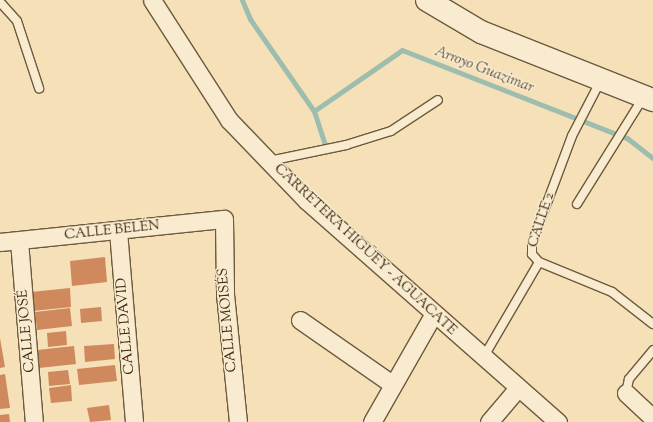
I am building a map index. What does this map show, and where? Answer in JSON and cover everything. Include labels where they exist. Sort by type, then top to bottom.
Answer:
[{"type":"main road","points":[[427,0],[481,32],[648,98]]},
{"type":"street","name":"CARRETERA HIGÜEY - AGUACATE","points":[[152,0],[229,120],[268,161],[433,315],[517,389],[558,422]]},
{"type":"street","name":"CALLE BELÉN","points":[[0,242],[224,219]]},
{"type":"street","name":"CALLE MOISÉS","points":[[224,219],[225,287],[238,422]]},
{"type":"street","name":"CALLE DAVID","points":[[118,231],[134,422]]},
{"type":"street","name":"CALLE JOSÉ","points":[[19,241],[34,422]]},
{"type":"street","points":[[372,422],[392,384],[433,315]]},
{"type":"street","points":[[300,320],[392,384]]},
{"type":"street","points":[[489,422],[517,389]]},
{"type":"street","points":[[626,393],[653,418]]},
{"type":"lane","points":[[0,2],[17,21],[39,88]]},
{"type":"lane","name":"CALLE 2","points":[[601,79],[572,136],[532,243],[532,254],[539,262],[612,292],[653,324]]},
{"type":"lane","points":[[577,204],[624,125],[648,98]]},
{"type":"lane","points":[[268,161],[346,146],[391,131],[438,100]]},
{"type":"lane","points":[[483,358],[539,262]]},
{"type":"lane","points":[[626,393],[629,380],[653,350]]},
{"type":"building","points":[[105,257],[107,282],[72,286],[70,261]]},
{"type":"building","points":[[70,288],[71,307],[33,311],[31,292]]},
{"type":"building","points":[[101,307],[102,321],[81,323],[80,309]]},
{"type":"building","points":[[70,308],[72,326],[37,330],[35,312]]},
{"type":"building","points":[[66,331],[67,345],[48,347],[47,333]]},
{"type":"building","points":[[0,338],[5,367],[0,368]]},
{"type":"building","points":[[114,344],[115,359],[85,362],[84,346]]},
{"type":"building","points":[[74,346],[76,364],[39,368],[37,350]]},
{"type":"building","points":[[115,365],[117,381],[79,385],[77,369]]},
{"type":"building","points":[[68,370],[70,384],[49,386],[48,372]]},
{"type":"building","points":[[5,374],[10,408],[0,409],[0,375]]},
{"type":"building","points":[[71,385],[72,401],[51,403],[49,388]]},
{"type":"building","points":[[109,405],[111,420],[90,422],[87,408]]},
{"type":"building","points":[[9,414],[10,422],[0,422],[0,415]]},
{"type":"waterway","points":[[242,0],[250,19],[314,111],[325,144]]},
{"type":"waterway","name":"Arroyo Guazimar","points":[[314,111],[402,50],[627,138],[653,158]]}]
